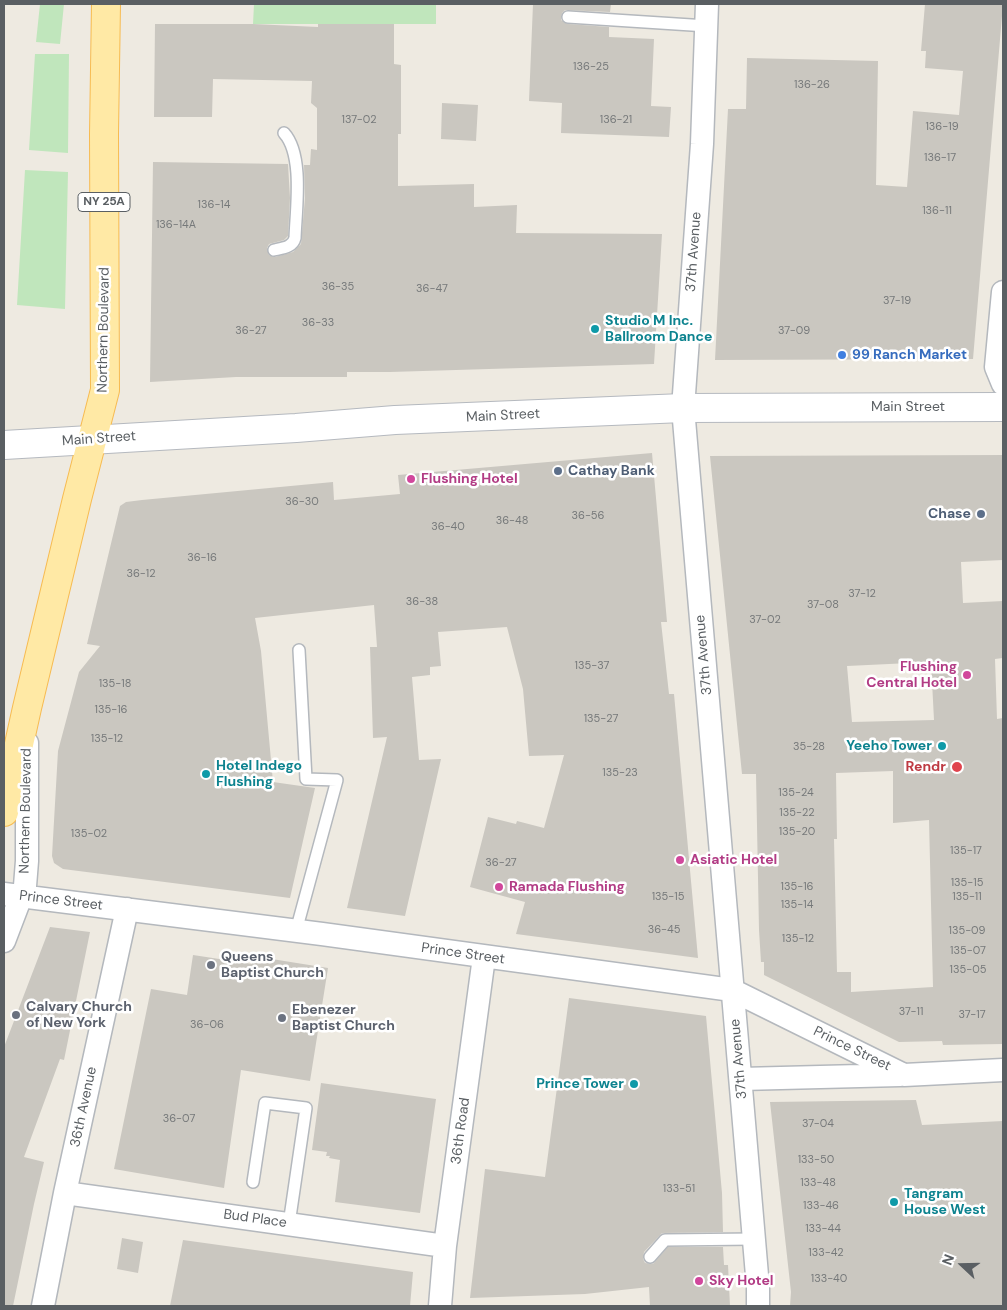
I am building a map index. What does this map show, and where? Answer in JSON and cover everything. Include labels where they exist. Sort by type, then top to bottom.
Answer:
[{"type":"main road","name":"Northern Boulevard","points":[[4,812],[91,440],[105,390],[104,134],[100,7]]},
{"type":"main road","name":"Main Street","points":[[4,445],[395,420],[683,408],[1003,407]]},
{"type":"street","name":"37th Avenue","points":[[707,4],[702,144],[683,408],[741,1079],[758,1306]]},
{"type":"street","points":[[1003,292],[996,367],[1003,384]]},
{"type":"street","name":"Northern Boulevard","points":[[4,941],[12,895],[24,886],[27,861],[27,708]]},
{"type":"street","name":"Prince Street","points":[[12,895],[732,990],[904,1075]]},
{"type":"street","name":"36th Avenue","points":[[43,1306],[65,1193],[127,909]]},
{"type":"street","name":"36th Road","points":[[440,1306],[445,1246],[484,956]]},
{"type":"street","name":"Prince Street","points":[[741,1079],[904,1075],[1003,1070]]},
{"type":"street","name":"Bud Place","points":[[65,1193],[445,1246]]},
{"type":"lane","points":[[568,17],[707,26]]},
{"type":"lane","points":[[274,250],[287,247],[295,238],[296,165],[290,141],[284,133]]},
{"type":"lane","points":[[296,931],[337,780],[306,779],[299,650]]},
{"type":"lane","points":[[253,1182],[265,1103],[306,1108],[289,1224]]},
{"type":"lane","points":[[650,1257],[665,1240],[754,1239]]},
{"type":"green space","points":[[40,4],[64,4],[60,44],[36,42]]},
{"type":"green space","points":[[254,4],[436,4],[436,24],[253,24]]},
{"type":"green space","points":[[35,54],[69,54],[68,153],[29,150]]},
{"type":"green space","points":[[25,170],[68,172],[65,309],[17,305]]},
{"type":"building","points":[[533,4],[611,4],[610,12],[565,10],[562,13],[561,20],[568,24],[609,27],[609,37],[654,39],[651,106],[671,107],[669,137],[561,133],[562,103],[529,101]]},
{"type":"building","points":[[925,4],[1003,4],[973,359],[715,360],[728,109],[746,109],[747,58],[878,61],[876,185],[907,187],[913,111],[959,115],[963,71],[925,68],[926,51],[921,51]]},
{"type":"building","points":[[155,24],[253,24],[318,27],[318,24],[394,24],[394,64],[401,65],[401,134],[398,134],[398,186],[474,184],[474,207],[517,205],[516,233],[662,234],[654,364],[347,372],[347,377],[236,377],[150,382],[153,162],[288,164],[290,198],[288,236],[284,240],[269,244],[267,248],[269,255],[275,257],[293,252],[301,244],[305,198],[304,165],[310,165],[311,149],[317,150],[317,108],[311,103],[312,81],[213,79],[212,117],[154,117]]},
{"type":"building","points":[[442,103],[478,105],[476,141],[441,139]]},
{"type":"building","points":[[652,453],[667,622],[661,622],[669,694],[674,694],[698,958],[516,934],[525,902],[470,887],[488,817],[516,824],[517,821],[544,828],[564,755],[529,756],[523,689],[507,627],[438,632],[441,666],[430,667],[430,675],[412,677],[419,760],[441,759],[405,916],[347,908],[387,737],[373,738],[370,647],[377,647],[374,605],[255,618],[261,651],[273,782],[315,788],[290,898],[63,869],[54,863],[52,856],[58,751],[79,672],[100,646],[87,644],[120,506],[126,502],[142,500],[333,482],[334,500],[400,494],[398,475]]},
{"type":"building","points":[[1003,455],[1003,560],[961,562],[963,603],[1003,601],[1003,658],[995,659],[997,719],[1003,718],[1003,1044],[943,1045],[942,1041],[899,1042],[764,975],[764,962],[761,962],[759,930],[756,774],[742,774],[710,456]],"holes":[[[931,662],[934,720],[852,722],[847,666]],[[893,771],[893,823],[929,820],[933,987],[851,992],[851,972],[837,972],[834,839],[837,839],[836,773]]]},
{"type":"building","points":[[50,927],[90,932],[64,1060],[60,1059],[24,1157],[44,1162],[13,1306],[4,1305],[4,1047]]},
{"type":"building","points":[[193,955],[252,964],[253,956],[328,968],[310,1081],[241,1070],[224,1188],[114,1169],[151,989],[187,995]]},
{"type":"building","points":[[569,998],[706,1016],[722,1193],[723,1232],[662,1233],[644,1252],[643,1259],[645,1263],[653,1264],[668,1247],[723,1247],[724,1265],[728,1265],[730,1306],[650,1306],[649,1287],[585,1294],[470,1298],[485,1169],[545,1177]]},
{"type":"building","points":[[321,1083],[436,1099],[420,1213],[335,1202],[340,1160],[329,1158],[330,1156],[326,1156],[327,1152],[312,1150]]},
{"type":"building","points":[[916,1100],[922,1125],[1003,1121],[1003,1306],[790,1306],[791,1292],[770,1102]]},
{"type":"building","points":[[122,1238],[143,1242],[138,1273],[117,1269]]},
{"type":"building","points":[[183,1240],[413,1272],[410,1306],[170,1306]]},
{"type":"place","name":"Studio M Inc. Ballroom Dance","points":[[595,329]]},
{"type":"place","name":"99 Ranch Market","points":[[842,355]]},
{"type":"place","name":"Cathay Bank","points":[[558,471]]},
{"type":"place","name":"Flushing Hotel","points":[[411,479]]},
{"type":"place","name":"Chase","points":[[981,514]]},
{"type":"place","name":"Flushing Central Hotel","points":[[967,675]]},
{"type":"place","name":"Yeeho Tower","points":[[942,746]]},
{"type":"place","name":"Rendr","points":[[957,767]]},
{"type":"place","name":"Hotel Indego Flushing","points":[[206,774]]},
{"type":"place","name":"Asiatic Hotel","points":[[680,860]]},
{"type":"place","name":"Ramada Flushing","points":[[499,887]]},
{"type":"place","name":"Queens Baptist Church","points":[[211,965]]},
{"type":"place","name":"Calvary Church of New York","points":[[16,1015]]},
{"type":"place","name":"Ebenezer Baptist Church","points":[[282,1018]]},
{"type":"place","name":"Prince Tower","points":[[634,1084]]},
{"type":"place","name":"Tangram House West","points":[[894,1202]]},
{"type":"place","name":"Sky Hotel","points":[[699,1281]]}]
